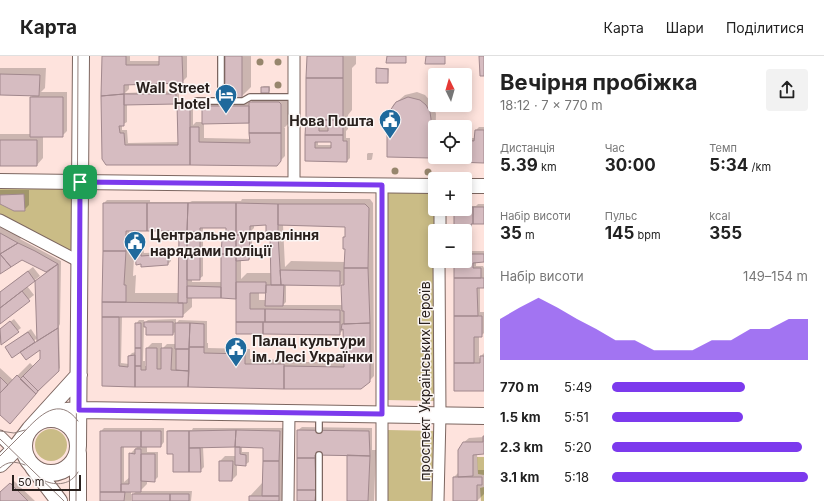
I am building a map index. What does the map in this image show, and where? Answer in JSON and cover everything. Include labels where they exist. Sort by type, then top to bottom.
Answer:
[{"type":"main road","points":[[78,501],[81,56]]},
{"type":"main road","points":[[0,464],[79,376]]},
{"type":"main road","points":[[59,501],[25,456],[24,440],[34,425],[66,411],[484,416]]},
{"type":"main road","points":[[14,450],[36,469],[44,472],[52,473],[66,469],[72,463],[78,448],[76,435],[67,424],[53,419],[46,420]]},
{"type":"street","points":[[294,56],[294,184]]},
{"type":"street","points":[[0,180],[428,186]]},
{"type":"street","points":[[382,185],[382,501]]},
{"type":"street","points":[[472,186],[484,186]]},
{"type":"street","points":[[0,220],[80,262]]},
{"type":"street","name":"проспект Українських Героїв","points":[[438,501],[440,415],[439,268]]},
{"type":"street","points":[[288,501],[289,413]]},
{"type":"street","points":[[0,436],[14,450]]},
{"type":"lane","points":[[221,56],[221,101]]},
{"type":"lane","points":[[197,101],[243,101],[250,97],[294,97]]},
{"type":"lane","points":[[319,430],[320,413]]},
{"type":"lane","points":[[319,455],[319,501]]},
{"type":"shaded area","points":[[0,181],[80,182],[80,262],[0,220]]},
{"type":"shaded area","points":[[385,187],[428,187],[428,216],[435,216],[436,224],[428,224],[428,268],[436,268],[438,401],[386,400]]},
{"type":"shaded area","points":[[48,429],[54,429],[64,436],[67,445],[66,451],[60,458],[54,461],[48,461],[38,454],[35,448],[35,442],[42,432]]},
{"type":"shaded area","points":[[387,430],[438,431],[438,501],[388,501]]},
{"type":"shaded area","points":[[477,457],[484,457],[484,475],[478,474]]},
{"type":"shaded area","points":[[484,487],[484,501],[481,501],[480,488]]},
{"type":"building","points":[[102,56],[126,56],[126,65],[159,65],[159,56],[182,56],[183,83],[124,85],[124,94],[101,96]]},
{"type":"building","points":[[225,56],[242,56],[242,98],[225,98]]},
{"type":"building","points":[[307,56],[343,56],[343,78],[306,78]]},
{"type":"building","points":[[387,56],[406,56],[406,63],[386,63]]},
{"type":"building","points":[[426,56],[445,56],[445,64],[425,64]]},
{"type":"building","points":[[479,56],[484,56],[484,76],[480,76]]},
{"type":"building","points":[[376,68],[388,69],[388,83],[376,83]]},
{"type":"building","points":[[0,74],[40,75],[39,96],[0,95]]},
{"type":"building","points":[[306,78],[343,78],[343,120],[306,120]]},
{"type":"building","points":[[261,87],[269,87],[269,93],[261,93]]},
{"type":"building","points":[[124,94],[124,126],[119,126],[120,133],[124,133],[125,145],[178,145],[177,103],[190,103],[190,165],[106,165],[102,159],[101,96]]},
{"type":"building","points":[[124,94],[176,94],[176,104],[124,105]]},
{"type":"building","points":[[30,97],[63,97],[63,137],[30,137]]},
{"type":"building","points":[[408,97],[420,100],[426,105],[428,112],[430,112],[431,119],[428,120],[428,158],[387,157],[387,119],[389,112],[396,102]]},
{"type":"building","points":[[249,102],[279,102],[281,104],[281,133],[249,133]]},
{"type":"building","name":"Wall Street Hotel","points":[[202,106],[249,106],[249,123],[202,124]]},
{"type":"building","points":[[306,120],[343,120],[343,135],[305,135]],"holes":[[[319,126],[328,126],[328,131],[319,131]]]},
{"type":"building","points":[[190,127],[199,127],[199,142],[250,143],[249,133],[281,133],[281,161],[277,166],[190,165]]},
{"type":"building","points":[[475,130],[484,130],[484,163],[472,163],[472,141],[474,141]]},
{"type":"building","points":[[305,135],[343,135],[343,141],[347,141],[347,162],[305,161]],"holes":[[[315,142],[331,142],[331,148],[315,148]]]},
{"type":"building","points":[[0,140],[37,140],[37,166],[0,166]]},
{"type":"building","points":[[24,194],[25,211],[14,211],[0,204],[0,195]]},
{"type":"building","points":[[103,203],[147,203],[147,231],[126,231],[126,251],[103,251]]},
{"type":"building","points":[[147,203],[188,203],[187,231],[147,231]]},
{"type":"building","points":[[188,203],[236,203],[236,233],[226,233],[226,228],[200,228],[200,232],[187,232]]},
{"type":"building","points":[[236,203],[278,204],[278,235],[266,235],[266,225],[250,226],[250,234],[236,235]]},
{"type":"building","points":[[278,204],[365,204],[369,208],[368,268],[344,268],[345,249],[343,249],[343,237],[345,237],[345,227],[278,225]]},
{"type":"building","points":[[473,207],[473,224],[454,224],[454,216],[472,216]]},
{"type":"building","points":[[473,207],[484,207],[484,224],[473,224]]},
{"type":"building","points":[[187,232],[200,232],[200,280],[187,280]]},
{"type":"building","points":[[0,233],[18,243],[0,254]]},
{"type":"building","points":[[230,233],[236,233],[236,254],[221,254],[222,240],[230,240]]},
{"type":"building","points":[[179,234],[187,234],[187,303],[178,303]]},
{"type":"building","points":[[250,234],[249,260],[236,261],[236,235]]},
{"type":"building","points":[[270,235],[278,235],[281,285],[271,285]]},
{"type":"building","points":[[18,243],[58,264],[46,272],[22,260],[11,267],[0,254]]},
{"type":"building","points":[[103,251],[126,251],[124,285],[126,285],[126,302],[102,302]]},
{"type":"building","points":[[135,251],[141,251],[141,256],[168,254],[168,265],[141,267],[141,264],[136,265]]},
{"type":"building","points":[[0,254],[11,267],[0,274]]},
{"type":"building","points":[[221,254],[236,254],[236,299],[221,298]]},
{"type":"building","points":[[472,254],[484,254],[484,262],[473,263],[473,268],[481,268],[481,278],[454,278],[454,268],[472,268]]},
{"type":"building","points":[[58,264],[58,328],[37,341],[35,281]]},
{"type":"building","points":[[344,268],[368,268],[370,323],[344,324],[341,285],[344,285]]},
{"type":"building","points":[[280,270],[340,271],[340,286],[281,285]]},
{"type":"building","points":[[28,271],[35,281],[0,308],[0,292]]},
{"type":"building","points":[[454,278],[484,278],[484,288],[477,288],[478,316],[454,316]]},
{"type":"building","points":[[236,282],[266,282],[266,293],[250,293],[250,309],[265,309],[265,322],[236,322]]},
{"type":"building","points":[[266,285],[284,285],[283,306],[265,306]]},
{"type":"building","points":[[187,286],[221,287],[221,298],[187,298]]},
{"type":"building","points":[[22,291],[30,301],[0,324],[0,308]]},
{"type":"building","points":[[102,302],[183,303],[183,317],[102,317]]},
{"type":"building","points":[[265,309],[340,310],[340,322],[265,322]]},
{"type":"building","points":[[454,316],[482,316],[482,337],[474,337],[474,363],[454,363]]},
{"type":"building","points":[[102,317],[119,317],[119,366],[128,367],[128,356],[135,355],[135,387],[102,386]]},
{"type":"building","points":[[10,321],[19,332],[1,345],[0,329]]},
{"type":"building","points":[[144,322],[173,322],[173,335],[146,335],[146,327],[144,327]]},
{"type":"building","points":[[236,322],[263,322],[263,334],[236,334]]},
{"type":"building","points":[[263,322],[340,322],[340,335],[263,334]]},
{"type":"building","points":[[135,323],[141,323],[141,348],[135,348]]},
{"type":"building","points":[[175,323],[190,323],[189,349],[175,349]]},
{"type":"building","points":[[190,323],[204,324],[204,347],[189,347]]},
{"type":"building","points":[[370,323],[370,382],[361,389],[284,389],[284,366],[344,367],[343,329],[341,330],[342,324]]},
{"type":"building","points":[[58,328],[59,371],[38,391],[23,376],[40,359],[40,350],[26,360],[20,352]]},
{"type":"building","points":[[28,332],[35,342],[12,358],[5,347]]},
{"type":"building","name":"Палац культури ім. Лесі Українки","points":[[189,347],[204,347],[204,353],[245,354],[245,364],[284,364],[284,389],[188,387]]},
{"type":"building","points":[[135,348],[141,348],[141,366],[135,366]]},
{"type":"building","points":[[146,348],[157,348],[157,369],[161,369],[161,348],[172,348],[171,370],[189,371],[188,387],[135,387],[135,366],[141,366],[141,370],[146,370]]},
{"type":"building","points":[[176,349],[189,349],[189,371],[176,370]]},
{"type":"building","points":[[480,356],[484,356],[484,391],[454,391],[454,363],[480,363]]},
{"type":"building","points":[[17,375],[36,394],[10,424],[0,415],[0,393]]},
{"type":"building","points":[[23,376],[38,391],[36,394],[20,379]]},
{"type":"building","points":[[0,377],[8,385],[0,393]]},
{"type":"building","points":[[236,430],[235,447],[189,448],[189,431]]},
{"type":"building","points":[[236,430],[280,431],[279,461],[263,461],[263,448],[235,447]]},
{"type":"building","points":[[297,430],[369,431],[370,456],[315,455],[315,458],[297,458]]},
{"type":"building","points":[[100,431],[141,431],[141,447],[121,447],[121,492],[100,492]]},
{"type":"building","points":[[141,431],[161,431],[161,447],[141,447]]},
{"type":"building","points":[[167,431],[189,431],[189,472],[173,472],[173,454],[167,454]]},
{"type":"building","points":[[483,436],[484,454],[473,455],[473,476],[458,477],[458,450],[463,442],[483,442]]},
{"type":"building","points":[[235,447],[240,447],[240,454],[246,455],[246,466],[235,465]]},
{"type":"building","points":[[189,448],[200,448],[201,472],[189,472]]},
{"type":"building","points":[[135,449],[141,449],[141,492],[121,492],[121,484],[129,484],[129,453],[135,454]]},
{"type":"building","points":[[141,454],[155,454],[155,482],[141,481]]},
{"type":"building","points":[[347,455],[370,456],[368,501],[347,501]]},
{"type":"building","points":[[297,458],[315,458],[316,490],[297,490]]},
{"type":"building","points":[[219,461],[233,461],[232,481],[219,481]]},
{"type":"building","points":[[263,461],[279,461],[279,496],[262,496]]},
{"type":"building","points":[[453,477],[482,477],[482,485],[477,485],[477,501],[453,501]]},
{"type":"building","points":[[10,483],[28,501],[0,501],[0,492]]},
{"type":"building","points":[[297,490],[316,490],[315,501],[297,501]]},
{"type":"building","points":[[100,492],[125,492],[124,501],[100,501]]},
{"type":"building","points":[[132,494],[170,494],[170,501],[132,501]]},
{"type":"building","points":[[170,494],[189,494],[189,501],[170,501]]},
{"type":"building","points":[[249,496],[279,496],[279,501],[249,501]]},
{"type":"tram line","points":[[76,501],[78,56]]},
{"type":"tram line","points":[[0,456],[36,420],[50,411],[57,409],[64,410],[71,413],[78,421]]},
{"type":"tram line","points":[[0,431],[14,433],[25,430]]},
{"type":"tram line","points":[[0,439],[64,501]]},
{"type":"tram line","points":[[0,468],[12,462],[25,465]]},
{"type":"tram line","points":[[45,481],[54,484],[67,482],[71,480],[78,472]]},
{"type":"place","name":"Wall Street Hotel","points":[[226,114]]},
{"type":"place","name":"Нова Пошта","points":[[390,140]]},
{"type":"place","name":"Центральне управління нарядами поліції","points":[[135,262]]},
{"type":"place","name":"Палац культури ім. Лесі Українки","points":[[236,368]]},
{"type":"route","points":[[80,182],[382,185],[382,414],[79,410],[80,182]]}]
